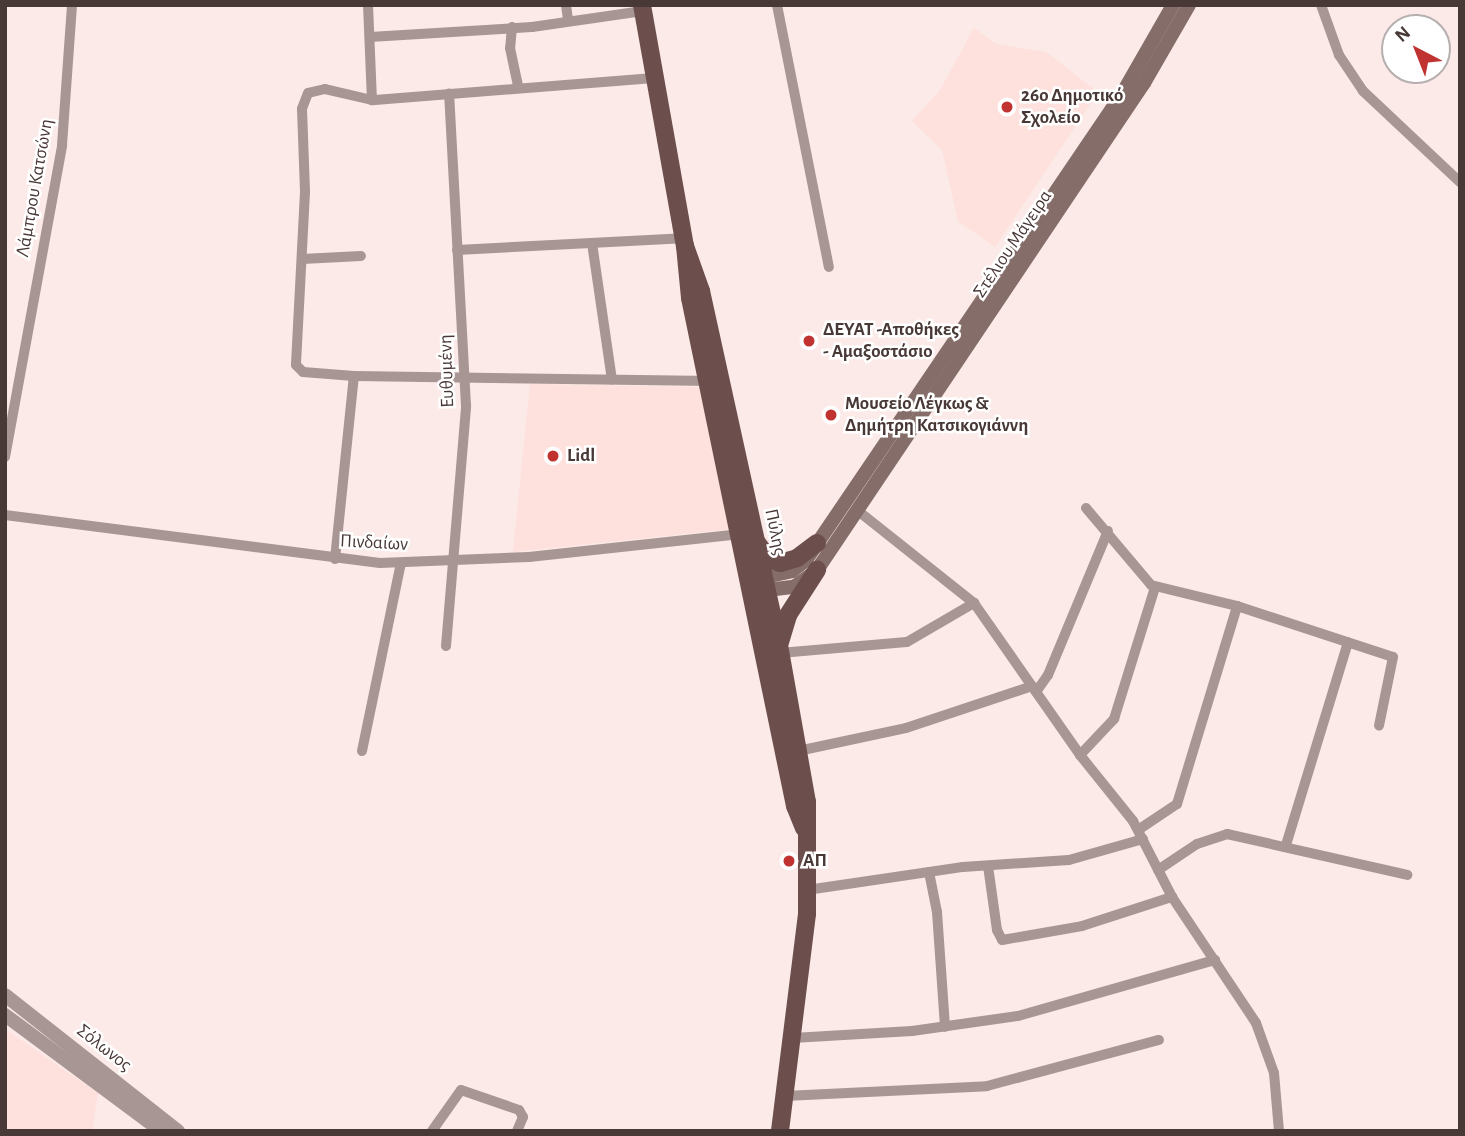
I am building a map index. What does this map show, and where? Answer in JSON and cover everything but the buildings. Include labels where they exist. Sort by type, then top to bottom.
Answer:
[{"type":"main road","name":"Στέλιου Μάγειρα","points":[[758,585],[797,568],[817,544],[1116,102],[1173,5]]},
{"type":"main road","name":"Στέλιου Μάγειρα","points":[[817,570],[1144,83],[1189,5]]},
{"type":"main road","name":"Πύλης","points":[[643,8],[684,242],[696,270],[714,381],[749,537],[795,806],[806,831]]},
{"type":"main road","points":[[749,537],[768,558],[780,563],[797,558],[817,544]]},
{"type":"main road","points":[[758,585],[794,587],[817,570]]},
{"type":"main road","points":[[780,649],[788,615],[817,570]]},
{"type":"main road","name":"Πύλης","points":[[758,585],[780,649],[807,802],[807,890],[793,1038],[780,1131]]},
{"type":"street","name":"Λάμπρου Κατσώνη","points":[[5,457],[62,145],[72,5]]},
{"type":"street","points":[[369,5],[372,100]]},
{"type":"street","points":[[566,5],[568,19]]},
{"type":"street","points":[[776,5],[829,267]]},
{"type":"street","points":[[1321,5],[1329,34],[1357,83],[1390,120],[1460,182]]},
{"type":"street","points":[[370,37],[512,27],[643,8]]},
{"type":"street","points":[[512,27],[510,48],[518,87]]},
{"type":"street","points":[[654,78],[372,100],[325,89],[306,95],[296,368],[354,376],[714,381]]},
{"type":"street","name":"Ευθυμένη","points":[[446,646],[466,378],[449,93]]},
{"type":"street","points":[[457,250],[592,243],[684,242]]},
{"type":"street","points":[[592,243],[612,380]]},
{"type":"street","points":[[302,259],[361,256]]},
{"type":"street","points":[[335,559],[354,376]]},
{"type":"street","points":[[1086,508],[1155,587],[1237,606],[1393,657],[1379,726]]},
{"type":"street","points":[[857,510],[974,603],[1080,755],[1141,835],[1172,897],[1264,1039],[1275,1082],[1279,1131]]},
{"type":"street","name":"Πινδαίων","points":[[5,515],[335,559],[401,563],[749,537]]},
{"type":"street","points":[[798,751],[906,728],[1034,689],[1048,675],[1108,531]]},
{"type":"street","points":[[362,751],[401,563]]},
{"type":"street","points":[[1080,755],[1114,719],[1155,587]]},
{"type":"street","points":[[780,649],[907,642],[974,603]]},
{"type":"street","points":[[807,890],[929,872],[1069,860],[1141,835],[1166,815],[1184,788],[1237,606]]},
{"type":"street","points":[[1286,845],[1348,642]]},
{"type":"street","points":[[1158,870],[1217,835],[1242,835],[1407,875]]},
{"type":"street","points":[[988,866],[997,930],[1002,940],[1082,926],[1172,897]]},
{"type":"street","points":[[929,872],[937,912],[945,1027]]},
{"type":"street","points":[[793,1038],[945,1027],[1045,1010],[1215,960]]},
{"type":"street","name":"Σόλωνος","points":[[5,995],[178,1131]]},
{"type":"street","name":"Σόλωνος","points":[[5,1015],[161,1131]]},
{"type":"street","points":[[785,1096],[987,1086],[1159,1040]]},
{"type":"street","points":[[432,1131],[461,1090],[519,1110],[523,1117],[519,1130]]},
{"type":"shaded area","name":"26ο Δημοτικό Σχολείο","points":[[974,28],[996,44],[1046,52],[1098,92],[995,247],[958,221],[942,150],[912,121],[940,90]]},
{"type":"shaded area","points":[[530,384],[702,387],[731,529],[513,552]]},
{"type":"shaded area","points":[[5,1029],[98,1093],[92,1131],[5,1131]]},
{"type":"place","name":"26ο Δημοτικό Σχολείο","points":[[1007,107]]},
{"type":"place","name":"ΔΕΥΑΤ -Αποθήκες - Αμαξοστάσιο","points":[[809,341]]},
{"type":"place","name":"Μουσείο Λέγκως & Δημήτρη Κατσικογιάννη","points":[[831,415]]},
{"type":"place","name":"Lidl","points":[[553,456]]},
{"type":"place","name":"ΑΠ","points":[[789,861]]}]
